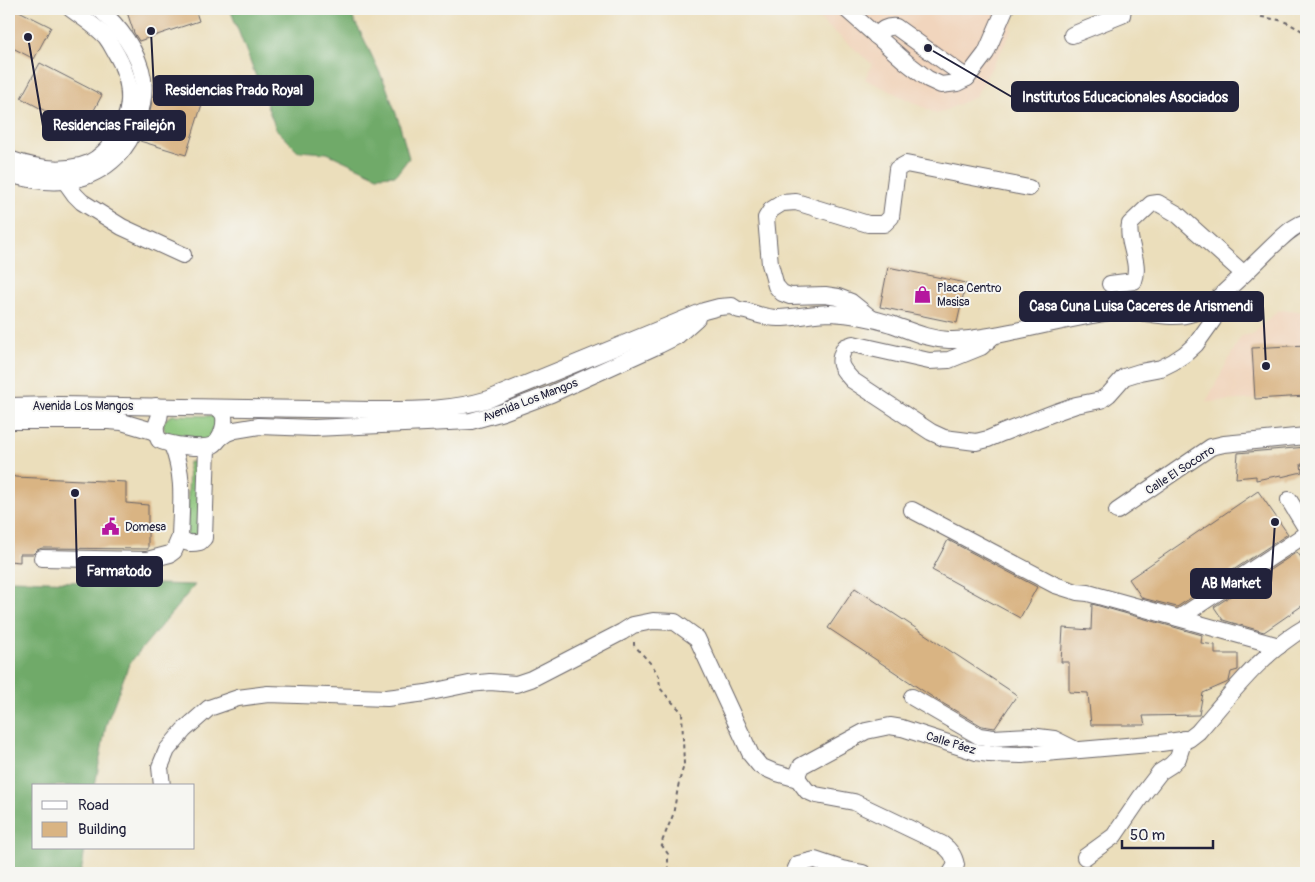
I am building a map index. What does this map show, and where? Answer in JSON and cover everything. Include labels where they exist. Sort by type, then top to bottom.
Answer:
[{"type":"street","points":[[9,159],[41,168],[80,166],[94,160],[107,150],[125,122],[129,96],[125,71],[106,37],[70,9]]},
{"type":"street","points":[[9,174],[36,180],[65,181],[84,177],[110,163],[124,149],[132,135],[143,99],[143,79],[127,39],[99,9]]},
{"type":"street","points":[[846,9],[906,62],[928,79],[941,85],[962,81],[986,53],[1005,9]]},
{"type":"street","points":[[1072,35],[1122,15],[1123,9]]},
{"type":"street","points":[[876,36],[882,29],[889,26],[896,27],[962,81]]},
{"type":"street","points":[[871,318],[851,302],[838,297],[825,295],[790,296],[782,293],[776,286],[770,264],[766,218],[771,210],[782,203],[796,202],[868,224],[884,224],[891,217],[897,169],[906,164],[1029,188]]},
{"type":"street","points":[[65,181],[82,202],[122,227],[183,255]]},
{"type":"street","points":[[1110,284],[1134,280],[1136,271],[1129,232],[1130,224],[1152,204],[1158,202],[1177,214],[1244,274]]},
{"type":"street","name":"Avenida Los Mangos","points":[[9,406],[59,404],[218,408],[419,410],[447,408],[468,405],[509,391],[704,311],[732,306],[738,310],[770,318],[790,318],[832,313],[871,318],[915,334],[950,340],[993,336],[1125,310],[1178,317],[1194,313],[1207,306],[1290,230],[1306,222]]},
{"type":"street","points":[[993,336],[981,346],[949,360],[929,361],[854,344],[845,347],[840,355],[840,362],[842,370],[852,380],[931,432],[944,438],[976,442],[1076,405],[1101,400],[1124,377],[1162,368],[1173,362],[1191,349],[1204,333],[1213,320],[1220,296]]},
{"type":"street","name":"Avenida Los Mangos","points":[[9,421],[122,422],[156,432],[159,440],[172,446],[213,442],[235,430],[259,426],[314,428],[472,421],[503,412],[551,394],[659,345],[677,336],[704,311]]},
{"type":"street","points":[[156,406],[159,408],[160,413],[156,432]]},
{"type":"street","points":[[180,537],[185,542],[193,544],[200,542],[204,538],[213,442],[223,428],[225,418],[223,412],[218,408]]},
{"type":"street","name":"Calle El Socorro","points":[[1117,511],[1211,447],[1306,436]]},
{"type":"street","points":[[42,558],[147,560],[170,554],[174,551],[180,537],[182,484],[180,470],[172,446]]},
{"type":"street","points":[[1289,500],[1306,528]]},
{"type":"street","points":[[912,510],[1055,586],[1088,593],[1279,646]]},
{"type":"street","points":[[1179,618],[1306,534]]},
{"type":"street","points":[[162,784],[160,768],[167,750],[184,730],[208,708],[238,698],[268,694],[386,698],[426,693],[469,684],[490,682],[516,684],[531,680],[633,625],[652,621],[675,622],[697,638],[751,755],[760,766],[798,779],[807,791],[816,795],[854,802],[942,844],[950,850],[954,857],[956,865],[952,873]]},
{"type":"street","name":"Calle Páez","points":[[798,779],[801,766],[866,731],[890,726],[902,728],[976,752],[990,754],[1022,755],[1189,739],[1198,732],[1249,673],[1270,652],[1306,628]]},
{"type":"street","points":[[912,697],[979,736],[993,738],[1030,736],[1054,739],[1076,750]]},
{"type":"street","points":[[1085,857],[1114,836],[1160,772],[1178,758],[1184,739]]},
{"type":"street","points":[[794,873],[798,864],[815,860],[842,869],[863,873]]},
{"type":"path","points":[[1247,9],[1262,17],[1288,23],[1306,33]]},
{"type":"path","points":[[633,625],[634,645],[659,676],[660,688],[682,712],[684,765],[673,815],[661,844],[668,854],[668,873]]},
{"type":"shaded area","points":[[808,9],[1015,9],[1011,33],[975,97],[937,114],[865,79],[872,64]]},
{"type":"shaded area","points":[[1277,311],[1306,312],[1306,396],[1206,402],[1241,336],[1253,334]]},
{"type":"green space","points":[[230,9],[348,9],[386,86],[398,119],[409,158],[396,175],[377,176],[327,153],[298,151],[276,129]]},
{"type":"green space","points":[[173,415],[213,416],[218,421],[216,439],[172,440],[165,431],[163,423]]},
{"type":"green space","points":[[189,462],[204,463],[197,538],[187,535]]},
{"type":"green space","points":[[9,580],[195,585],[129,664],[106,725],[95,784],[32,784],[32,850],[85,850],[81,873],[9,873]]},
{"type":"building","points":[[9,9],[15,9],[51,27],[34,59],[9,46]]},
{"type":"building","points":[[126,9],[195,9],[199,21],[139,41],[134,33]]},
{"type":"building","points":[[40,63],[102,95],[83,131],[21,98]]},
{"type":"building","points":[[154,89],[202,104],[186,155],[140,141],[149,117]]},
{"type":"building","name":"Placa Centro Masisa","points":[[888,267],[966,283],[957,323],[880,307]]},
{"type":"building","points":[[1306,345],[1306,396],[1255,399],[1252,348]]},
{"type":"building","points":[[1306,447],[1306,464],[1301,464],[1302,472],[1256,480],[1256,476],[1236,478],[1238,453]]},
{"type":"building","points":[[9,474],[15,477],[126,482],[126,503],[148,505],[148,549],[42,548],[33,554],[20,554],[20,562],[9,561]]},
{"type":"building","points":[[1258,491],[1288,534],[1177,607],[1142,598],[1129,579]]},
{"type":"building","points":[[948,540],[1037,587],[1020,618],[932,570]]},
{"type":"building","points":[[1297,552],[1306,564],[1306,603],[1264,632],[1223,620],[1214,607]]},
{"type":"building","points":[[855,588],[1017,695],[995,728],[982,726],[937,700],[828,628]]},
{"type":"building","points":[[1092,604],[1202,635],[1201,643],[1215,645],[1215,654],[1238,654],[1238,670],[1231,672],[1229,681],[1226,683],[1203,693],[1199,715],[1143,716],[1145,725],[1091,725],[1088,693],[1069,692],[1069,662],[1061,662],[1063,628],[1091,630]]},
{"type":"place","name":"Residencias Prado Royal","points":[[151,31]]},
{"type":"place","name":"Residencias Frailejón","points":[[28,37]]},
{"type":"place","name":"Institutos Educacionales Asociados","points":[[928,48]]},
{"type":"place","name":"Placa Centro Masisa","points":[[923,295]]},
{"type":"place","name":"Casa Cuna Luisa Caceres de Arismendi","points":[[1266,366]]},
{"type":"place","name":"Farmatodo","points":[[75,493]]},
{"type":"place","name":"AB Market","points":[[1275,522]]},
{"type":"place","name":"Domesa","points":[[111,527]]}]
